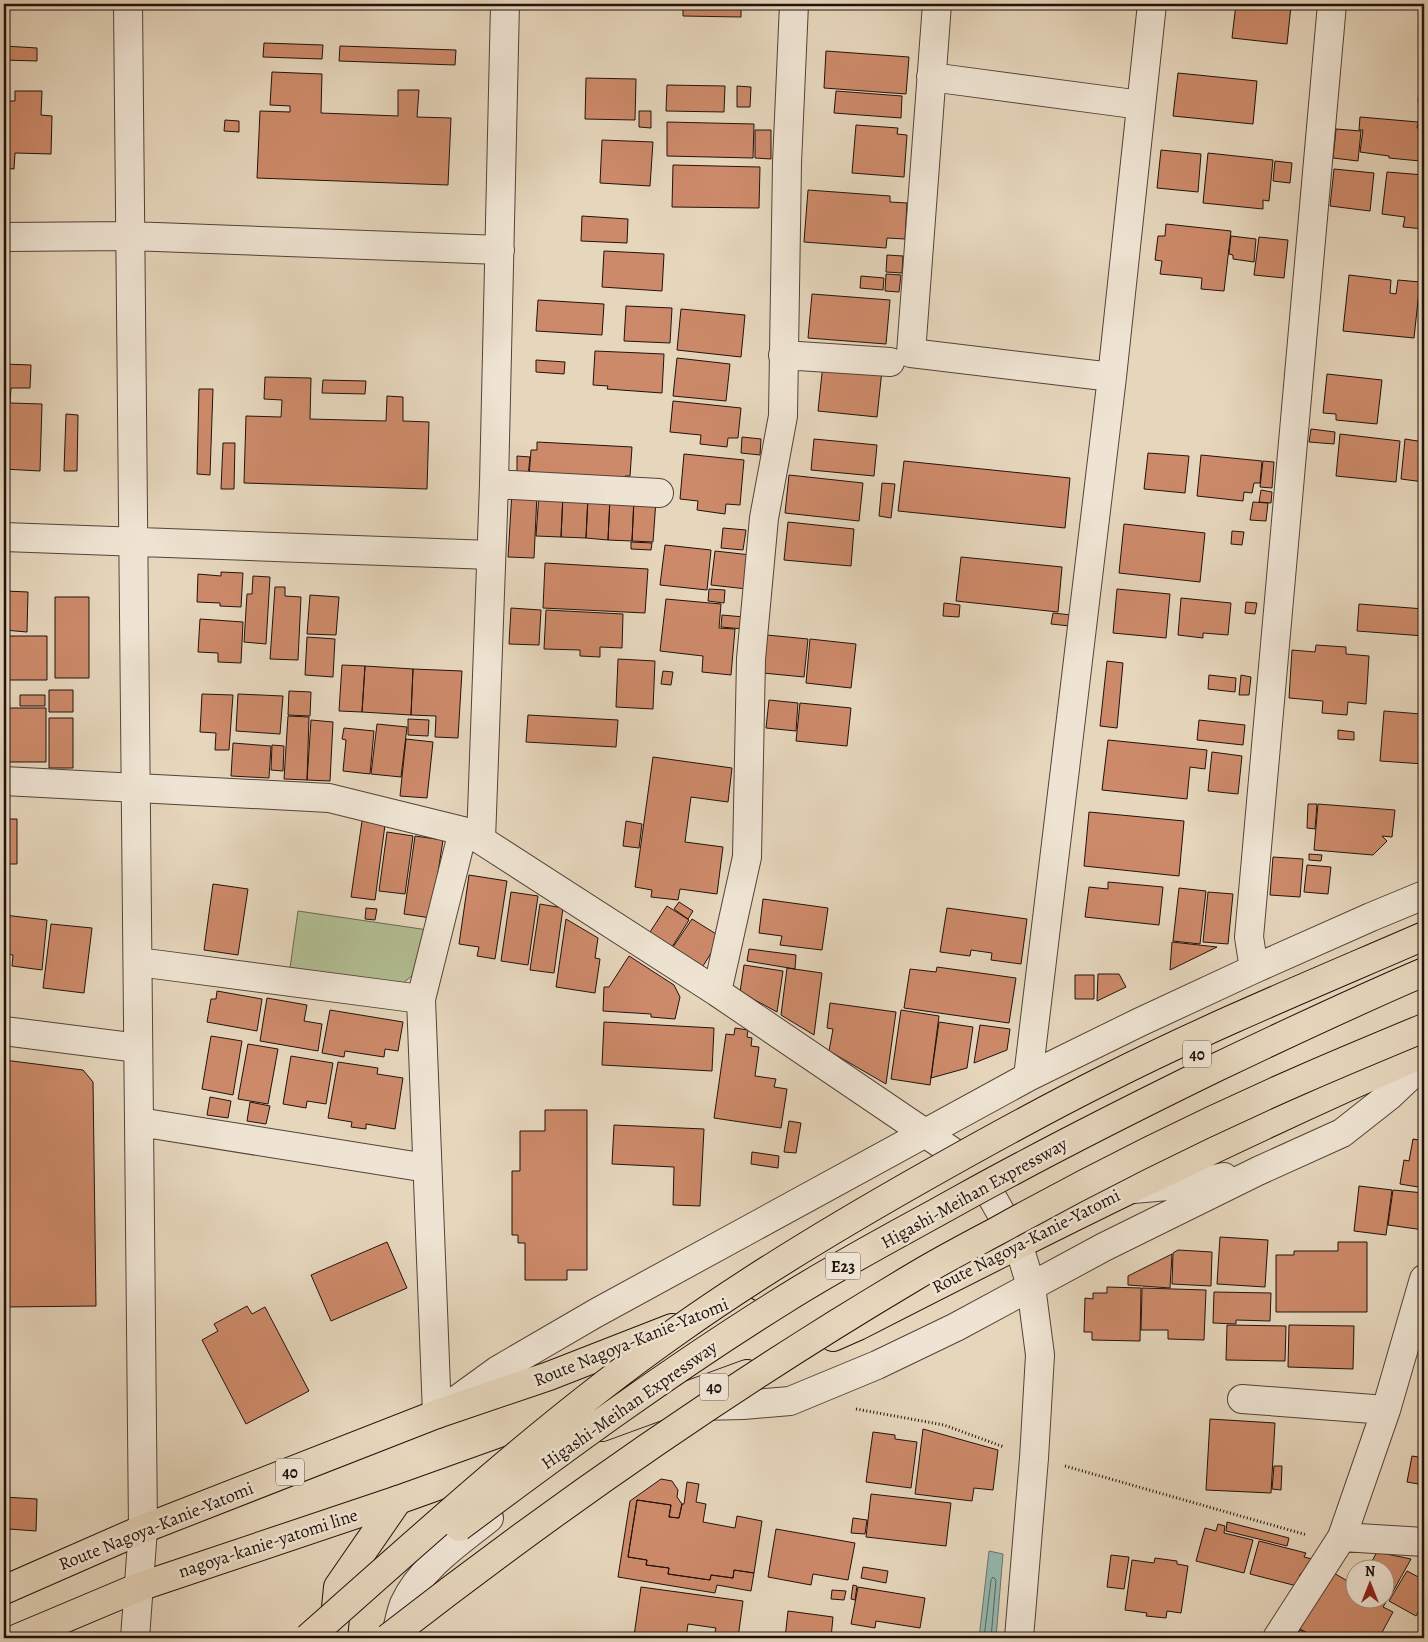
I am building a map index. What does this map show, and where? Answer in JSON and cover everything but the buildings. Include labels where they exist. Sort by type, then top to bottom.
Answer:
[{"type":"main road","points":[[309,1638],[498,1470],[578,1405],[676,1331],[772,1267],[872,1207],[1109,1077],[1271,1002],[1424,936]]},
{"type":"main road","name":"Route Nagoya-Kanie-Yatomi","points":[[4,1590],[143,1530],[437,1414],[549,1376],[660,1334],[735,1300],[824,1254],[975,1167],[1264,1020],[1424,952]]},
{"type":"main road","name":"Higashi-Meihan Expressway","points":[[309,1638],[553,1457],[678,1368],[787,1298],[1011,1172],[1127,1111],[1275,1039],[1424,972]]},
{"type":"main road","name":"E23","points":[[388,1638],[469,1576],[700,1412],[914,1276],[1027,1214],[1145,1153],[1300,1080],[1424,1028]]},
{"type":"main road","name":"Route Nagoya-Kanie-Yatomi","points":[[398,1500],[759,1370],[858,1326],[1128,1189],[1424,1053]]},
{"type":"main road","points":[[333,1638],[338,1586],[398,1500]]},
{"type":"main road","name":"nagoya-kanie-yatomi line","points":[[139,1586],[398,1500]]},
{"type":"main road","name":"40","points":[[18,1638],[139,1586]]},
{"type":"street","points":[[128,4],[143,1530],[135,1638]]},
{"type":"street","points":[[437,1414],[422,999],[472,835],[494,484],[505,4]]},
{"type":"street","points":[[717,992],[747,857],[751,659],[764,518],[782,416],[787,163],[794,4]]},
{"type":"street","points":[[937,4],[910,353],[1112,377]]},
{"type":"street","points":[[1028,1077],[1112,377],[1152,4]]},
{"type":"street","points":[[1254,968],[1249,937],[1332,4]]},
{"type":"street","points":[[931,77],[1141,105]]},
{"type":"street","points":[[4,237],[130,236],[500,250]]},
{"type":"street","points":[[783,356],[890,362]]},
{"type":"street","points":[[494,484],[659,493]]},
{"type":"street","points":[[4,537],[491,555]]},
{"type":"street","points":[[4,781],[329,798],[472,835],[717,992],[975,1167],[1018,1244],[1031,1286],[1040,1356],[1034,1458],[1019,1638]]},
{"type":"street","points":[[437,1414],[498,1370],[596,1313],[1028,1077],[1254,968],[1424,895]]},
{"type":"street","points":[[138,962],[422,999]]},
{"type":"street","points":[[4,1030],[138,1048]]},
{"type":"street","points":[[658,1407],[743,1405],[790,1401],[877,1365],[956,1328],[1104,1247],[1258,1171],[1342,1133],[1389,1096],[1424,1063]]},
{"type":"street","points":[[1389,1096],[1424,1090]]},
{"type":"street","points":[[139,1122],[427,1168]]},
{"type":"street","points":[[1128,1189],[1191,1184],[1258,1171]]},
{"type":"street","points":[[1277,1638],[1342,1537],[1386,1410],[1424,1279]]},
{"type":"street","points":[[1242,1399],[1386,1410]]},
{"type":"street","points":[[395,1638],[404,1604],[422,1576],[445,1552],[507,1504],[536,1478],[569,1438]]},
{"type":"street","points":[[1342,1537],[1424,1542]]},
{"type":"path","points":[[840,1380],[856,1409],[944,1425],[1034,1458],[1312,1536],[1342,1537]]},
{"type":"green space","points":[[298,911],[428,930],[414,974],[402,984],[290,968]]},
{"type":"water","points":[[989,1551],[1003,1554],[996,1638],[979,1638]]}]
